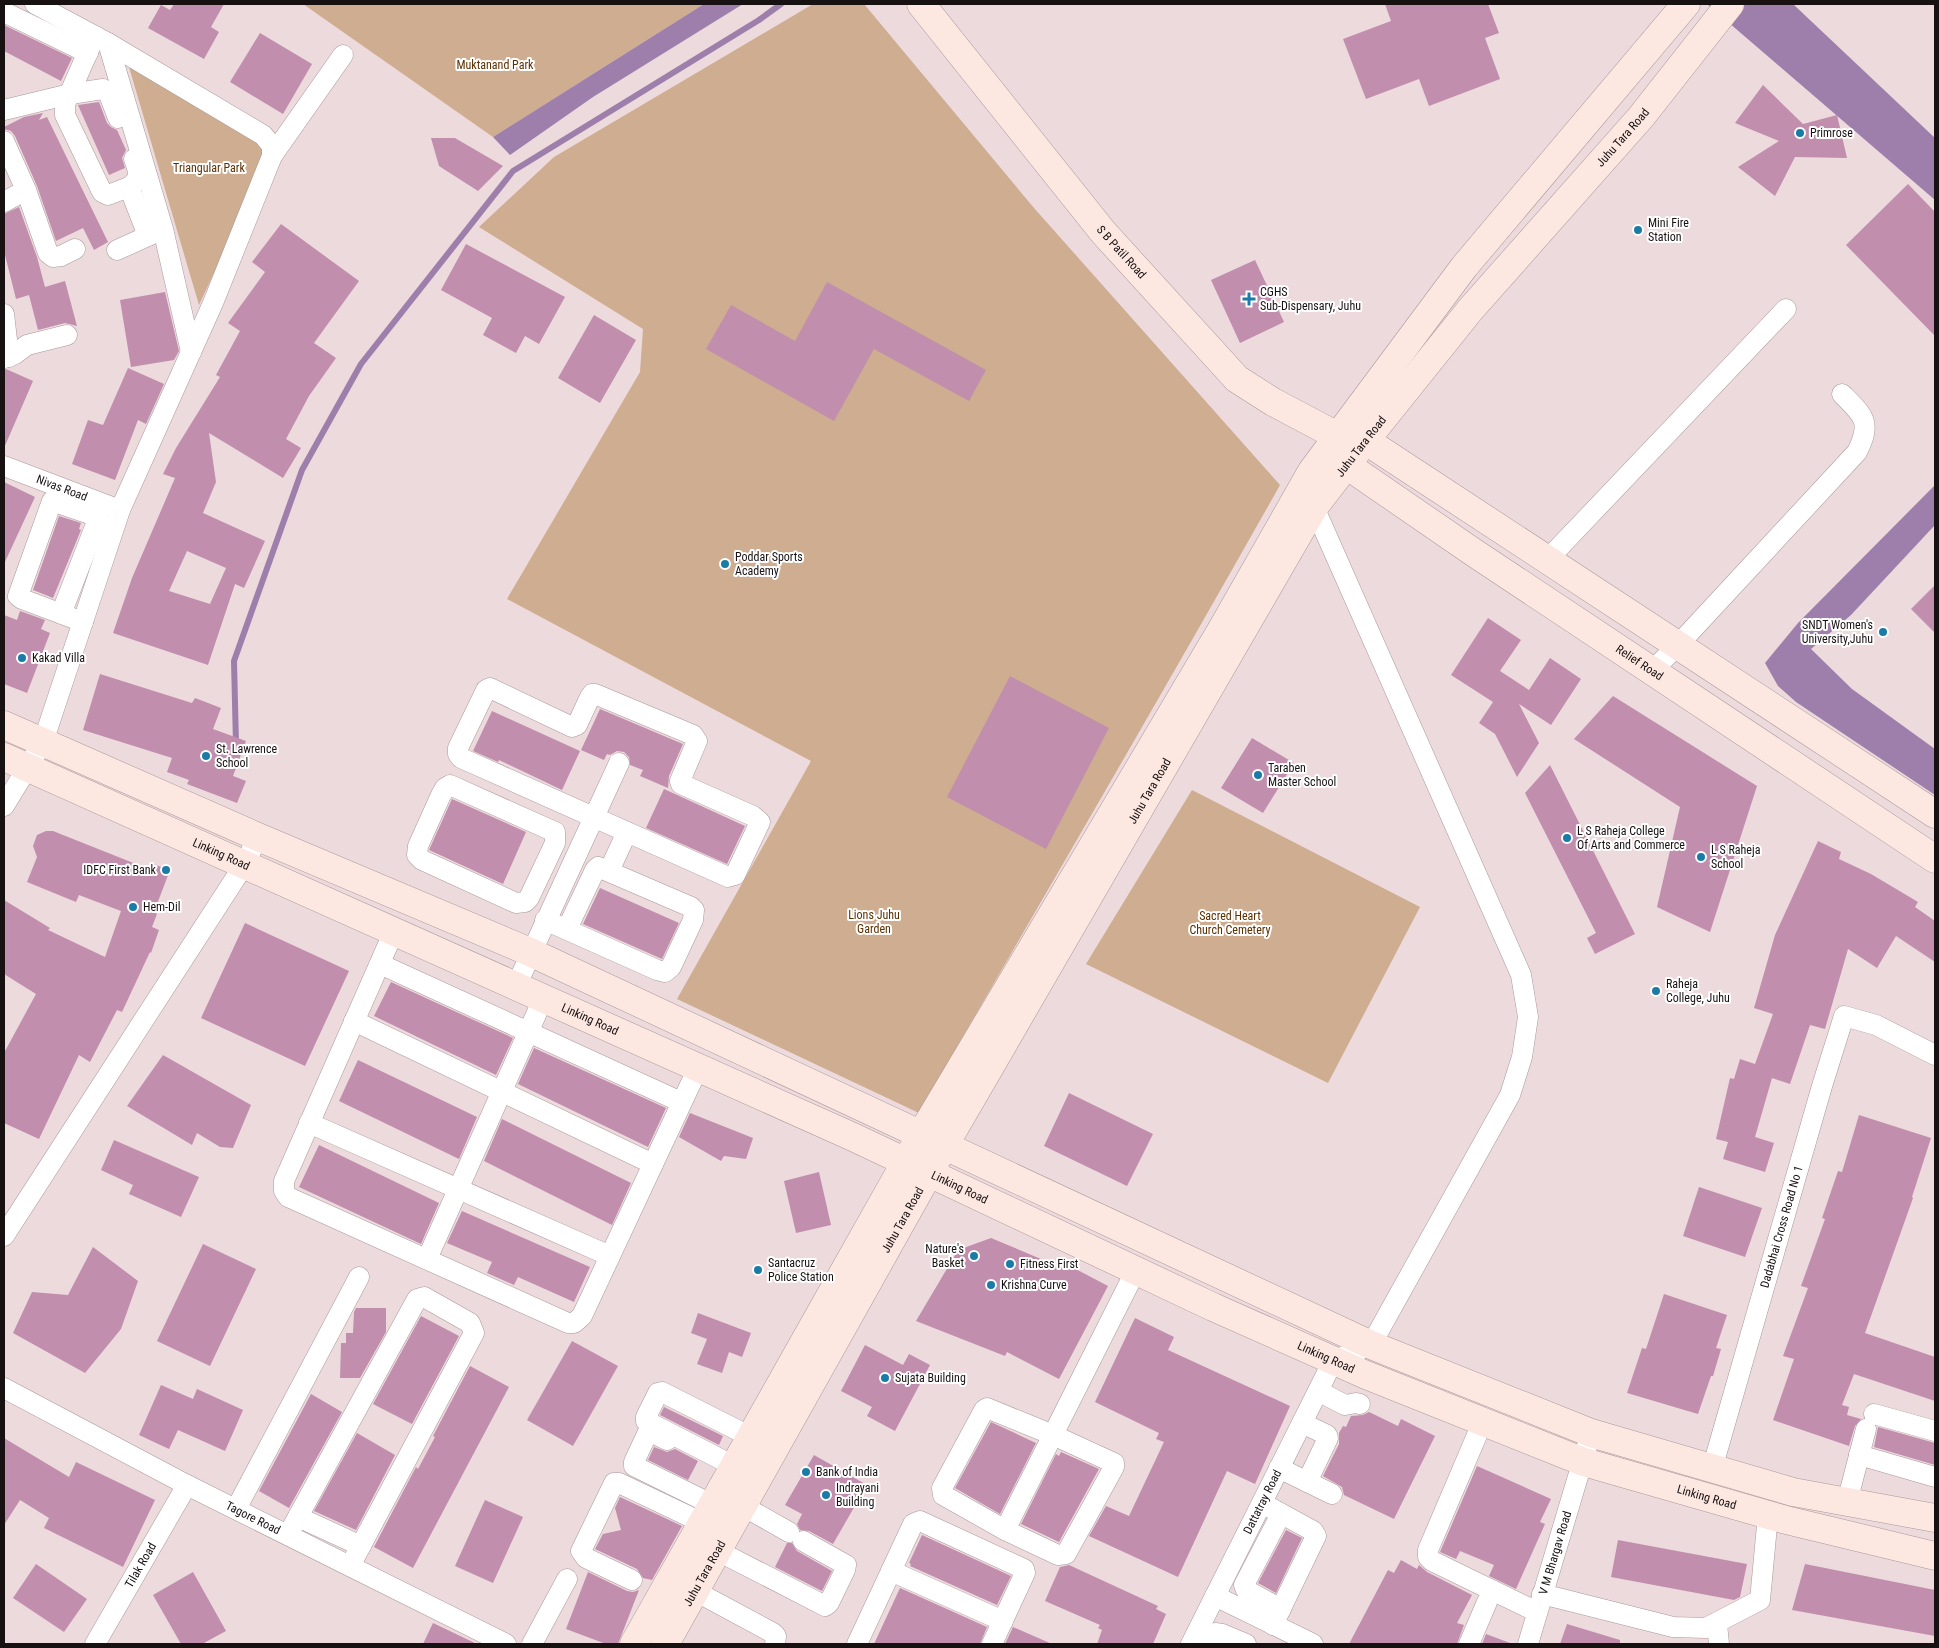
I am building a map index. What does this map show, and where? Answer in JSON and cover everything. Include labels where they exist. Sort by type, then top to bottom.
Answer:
[{"type":"main road","name":"S B Patil Road","points":[[921,4],[1103,232],[1238,379],[1341,443]]},
{"type":"main road","name":"Juhu Tara Road","points":[[634,1644],[646,1586],[708,1514],[906,1161],[932,1141],[1314,507],[1341,443],[1464,267],[1686,4]]},
{"type":"main road","name":"Juhu Tara Road","points":[[665,1644],[930,1173],[932,1141],[1312,471],[1470,310],[1641,117],[1730,4]]},
{"type":"main road","points":[[1341,443],[1490,523],[1935,814]]},
{"type":"main road","name":"Relief Road","points":[[1341,443],[1473,552],[1935,859]]},
{"type":"main road","points":[[1473,552],[1490,523]]},
{"type":"main road","points":[[4,725],[258,837],[530,952],[1371,1345],[1592,1433],[1793,1492],[1935,1518]]},
{"type":"main road","name":"Linking Road","points":[[15,762],[906,1161],[1333,1361],[1584,1462],[1768,1515],[1935,1556]]},
{"type":"main road","points":[[310,894],[322,864]]},
{"type":"main road","points":[[394,931],[407,900]]},
{"type":"main road","points":[[831,1128],[844,1100]]},
{"type":"main road","points":[[830,1296],[854,1308]]},
{"type":"main road","points":[[1740,1507],[1747,1479]]},
{"type":"street","points":[[35,4],[97,44],[263,135],[272,146],[272,156]]},
{"type":"street","points":[[4,12],[97,44]]},
{"type":"street","points":[[4,110],[70,94],[103,89],[107,91],[138,171],[139,176],[136,182],[129,187],[108,195],[102,192],[65,115],[65,104],[70,94],[97,44]]},
{"type":"street","points":[[97,44],[192,352]]},
{"type":"street","points":[[4,806],[15,762],[44,742],[120,510],[192,352],[272,156],[343,55]]},
{"type":"street","points":[[4,141],[26,190],[48,253],[53,257],[75,250]]},
{"type":"street","points":[[129,187],[156,233]]},
{"type":"street","points":[[4,202],[26,190]]},
{"type":"street","points":[[117,250],[156,233]]},
{"type":"street","points":[[1547,560],[1786,309]]},
{"type":"street","points":[[4,314],[6,358],[27,345],[67,335]]},
{"type":"street","points":[[1652,671],[1857,452],[1864,438],[1866,423],[1862,414],[1842,394]]},
{"type":"street","name":"Nivas Road","points":[[4,466],[76,501],[120,510]]},
{"type":"street","points":[[62,614],[98,519],[76,501],[51,502],[18,593],[22,599],[83,622]]},
{"type":"street","points":[[1314,507],[1521,974],[1528,1017],[1522,1056],[1510,1095],[1371,1345],[1333,1361]]},
{"type":"street","points":[[83,557],[103,564]]},
{"type":"street","points":[[72,585],[93,593]]},
{"type":"street","points":[[490,688],[495,689],[572,727],[576,725],[592,694],[596,694],[692,735],[697,741],[680,784],[754,816],[760,822],[735,875],[731,877],[627,832],[461,758],[458,754],[458,748],[486,690],[490,688]]},
{"type":"street","points":[[516,986],[530,952],[619,763]]},
{"type":"street","points":[[450,785],[457,787],[555,832],[555,843],[531,892],[525,902],[516,903],[419,858],[417,854],[418,846],[445,788],[450,785]]},
{"type":"street","points":[[609,871],[627,832]]},
{"type":"street","points":[[4,1236],[244,864],[258,837]]},
{"type":"street","points":[[531,892],[567,929],[661,972],[669,970],[695,915],[691,907],[600,867],[596,868],[567,929]]},
{"type":"street","points":[[394,931],[284,1181],[284,1191],[288,1197],[568,1323],[574,1323],[582,1316],[698,1068]]},
{"type":"street","points":[[380,964],[682,1102]]},
{"type":"street","points":[[427,1259],[543,998]]},
{"type":"street","name":"Dadabhai Cross Road No 1","points":[[1712,1469],[1822,1086],[1844,1016],[1876,1025],[1935,1055]]},
{"type":"street","points":[[354,1021],[653,1164]]},
{"type":"street","points":[[309,1123],[610,1256]]},
{"type":"street","points":[[1005,1530],[1136,1270]]},
{"type":"street","points":[[236,1509],[359,1277]]},
{"type":"street","points":[[288,1535],[417,1299],[424,1297],[470,1323],[474,1333],[350,1566]]},
{"type":"street","name":"Dattatray Road","points":[[1191,1644],[1333,1361]]},
{"type":"street","name":"Tagore Road","points":[[4,1388],[187,1485],[506,1644]]},
{"type":"street","points":[[1318,1391],[1345,1405],[1360,1404]]},
{"type":"street","points":[[733,1469],[646,1421],[646,1417],[658,1393],[662,1392],[751,1437]]},
{"type":"street","points":[[987,1408],[1053,1435],[1114,1463],[1114,1467],[1066,1554],[1058,1555],[1005,1530],[943,1495],[942,1488],[984,1410],[987,1408]]},
{"type":"street","points":[[1483,1421],[1428,1550],[1428,1557],[1432,1562],[1540,1603],[1674,1627],[1706,1628],[1717,1624],[1760,1600],[1768,1515]]},
{"type":"street","points":[[1847,1502],[1870,1421],[1935,1431]]},
{"type":"street","points":[[1302,1423],[1327,1435],[1328,1438],[1307,1482]]},
{"type":"street","points":[[708,1514],[634,1466],[646,1434],[649,1432],[653,1433],[733,1469]]},
{"type":"street","name":"V M Bhargav Road","points":[[1528,1644],[1592,1433]]},
{"type":"street","points":[[1860,1455],[1935,1477]]},
{"type":"street","points":[[1279,1468],[1332,1494]]},
{"type":"street","points":[[646,1586],[586,1558],[581,1551],[614,1483],[619,1483],[708,1514]]},
{"type":"street","name":"Tilak Road","points":[[95,1644],[187,1485]]},
{"type":"street","points":[[1262,1503],[1312,1531],[1316,1536],[1277,1617]]},
{"type":"street","points":[[718,1551],[825,1606],[829,1603],[846,1564],[743,1506]]},
{"type":"street","points":[[1281,1514],[1244,1585],[1246,1590],[1277,1617],[1313,1644]]},
{"type":"street","points":[[298,1517],[361,1546]]},
{"type":"street","points":[[857,1644],[913,1524],[916,1521],[924,1521],[1024,1569],[1024,1573],[992,1644]]},
{"type":"street","points":[[891,1571],[1003,1621]]},
{"type":"street","points":[[532,1644],[567,1579]]},
{"type":"street","points":[[695,1591],[773,1633],[776,1636],[775,1644]]},
{"type":"street","points":[[1215,1596],[1277,1617]]},
{"type":"street","points":[[1469,1644],[1487,1602]]},
{"type":"street","points":[[1717,1624],[1719,1644]]},
{"type":"street","points":[[1207,1644],[1211,1636],[1219,1634],[1246,1644]]},
{"type":"green space","name":"Muktanand Park","points":[[303,4],[704,4],[493,137]]},
{"type":"green space","name":"Lions Juhu Garden","points":[[813,4],[864,4],[1034,208],[1280,485],[919,1113],[677,999],[811,761],[507,599],[640,372],[643,329],[479,227],[554,157]]},
{"type":"green space","name":"Triangular Park","points":[[129,67],[267,148],[245,206],[199,305]]},
{"type":"green space","name":"Sacred Heart Church Cemetery","points":[[1192,790],[1420,907],[1328,1083],[1086,964]]},
{"type":"shaded area","points":[[704,4],[743,4],[593,97],[510,155],[493,137]]},
{"type":"shaded area","points":[[1707,4],[1793,4],[1935,138],[1935,200]]},
{"type":"shaded area","points":[[1935,485],[1935,525],[1851,615],[1811,649],[1852,689],[1935,749],[1935,795],[1796,702],[1778,686],[1765,663],[1798,623]]},
{"type":"building","points":[[174,4],[224,4],[211,27],[219,32],[204,59],[148,28],[161,5],[170,10]]},
{"type":"building","points":[[1385,4],[1488,4],[1499,33],[1485,38],[1500,79],[1429,106],[1419,79],[1366,99],[1343,39],[1391,21]]},
{"type":"building","points":[[4,25],[72,58],[61,81],[4,51]]},
{"type":"building","points":[[260,33],[312,64],[283,114],[230,82]]},
{"type":"building","name":"Primrose","points":[[1763,85],[1803,124],[1837,115],[1847,158],[1795,157],[1775,196],[1738,167],[1779,141],[1735,123]]},
{"type":"building","points":[[99,102],[107,123],[117,130],[126,150],[122,158],[125,168],[109,175],[78,105]]},
{"type":"building","points":[[43,113],[39,120],[47,117],[108,242],[94,250],[83,228],[56,241],[37,186],[15,136],[11,131],[4,129],[4,127],[24,117]]},
{"type":"building","points":[[431,138],[455,138],[503,166],[478,191],[439,166]]},
{"type":"building","points":[[1908,184],[1935,212],[1935,336],[1846,245]]},
{"type":"building","points":[[19,207],[37,257],[45,287],[65,281],[77,326],[65,323],[38,330],[29,295],[16,299],[4,251],[4,214]]},
{"type":"building","points":[[281,224],[359,281],[314,343],[336,358],[309,396],[286,439],[301,448],[283,478],[209,433],[216,482],[203,513],[265,541],[244,588],[235,584],[208,665],[113,633],[132,578],[175,478],[163,474],[176,448],[220,377],[216,375],[240,331],[228,323],[265,272],[252,262]],"holes":[[[187,551],[226,568],[210,604],[169,591]]]},
{"type":"building","points":[[466,244],[565,297],[539,344],[525,336],[516,353],[483,335],[492,318],[441,290]]},
{"type":"building","points":[[1255,260],[1284,322],[1240,343],[1211,280]]},
{"type":"building","points":[[827,282],[986,370],[969,401],[874,349],[834,421],[706,349],[731,305],[795,341]]},
{"type":"building","points":[[165,292],[179,351],[174,360],[131,367],[120,300]]},
{"type":"building","points":[[594,315],[636,340],[600,403],[558,378]]},
{"type":"building","points":[[128,368],[164,384],[146,424],[138,420],[115,480],[72,464],[88,420],[103,425]]},
{"type":"building","points":[[6,369],[33,381],[4,448],[4,370]]},
{"type":"building","points":[[4,482],[35,497],[4,564]]},
{"type":"building","points":[[59,516],[81,523],[79,529],[81,530],[53,598],[33,590]]},
{"type":"building","points":[[1935,585],[1935,633],[1911,609]]},
{"type":"building","name":"Kakad Villa","points":[[20,611],[45,620],[41,629],[50,633],[27,693],[4,684],[4,615],[17,620]]},
{"type":"building","points":[[1488,618],[1521,640],[1500,671],[1529,690],[1550,658],[1581,679],[1551,725],[1519,704],[1539,743],[1517,777],[1495,734],[1479,723],[1493,702],[1451,675]]},
{"type":"building","points":[[100,674],[192,703],[195,698],[221,708],[213,729],[246,741],[233,776],[246,781],[237,803],[187,784],[189,780],[167,772],[172,758],[83,730]]},
{"type":"building","points":[[1010,676],[1109,728],[1046,849],[947,797]]},
{"type":"building","name":"L S Raheja School","points":[[1613,696],[1757,786],[1710,932],[1657,907],[1680,807],[1574,739]]},
{"type":"building","points":[[600,709],[683,744],[669,776],[668,788],[640,776],[643,770],[630,765],[629,757],[624,752],[617,751],[610,755],[607,754],[604,760],[581,750]]},
{"type":"building","points":[[492,711],[580,751],[562,790],[499,760],[498,762],[473,751]]},
{"type":"building","name":"Taraben Master School","points":[[1252,738],[1294,763],[1263,813],[1221,788]]},
{"type":"building","points":[[1550,765],[1635,934],[1595,954],[1587,938],[1596,933],[1525,793]]},
{"type":"building","points":[[664,789],[745,826],[727,864],[646,828]]},
{"type":"building","points":[[452,799],[526,832],[503,884],[429,850]]},
{"type":"building","points":[[46,831],[53,831],[151,870],[153,864],[170,870],[154,912],[157,914],[152,927],[159,930],[151,953],[122,1012],[117,1010],[90,1062],[79,1055],[39,1139],[4,1123],[4,1053],[36,994],[4,974],[4,900],[50,928],[48,930],[105,957],[121,911],[79,895],[76,902],[27,882],[37,857],[33,846],[37,835]]},
{"type":"building","points":[[1818,841],[1841,852],[1839,859],[1871,874],[1918,902],[1915,907],[1935,921],[1935,962],[1896,936],[1877,968],[1848,949],[1825,1029],[1810,1025],[1790,1084],[1772,1078],[1755,1137],[1774,1143],[1765,1172],[1723,1159],[1728,1142],[1716,1139],[1730,1078],[1734,1079],[1740,1059],[1755,1064],[1773,1014],[1754,1008],[1775,935]]},
{"type":"building","points":[[600,888],[679,923],[662,959],[583,924]]},
{"type":"building","points":[[245,923],[349,971],[305,1066],[201,1018]]},
{"type":"building","points":[[391,982],[513,1038],[496,1075],[374,1016]]},
{"type":"building","points":[[534,1048],[666,1108],[648,1147],[518,1084]]},
{"type":"building","points":[[163,1055],[251,1105],[233,1148],[220,1147],[197,1133],[192,1145],[127,1106]]},
{"type":"building","points":[[358,1060],[477,1117],[459,1159],[339,1101]]},
{"type":"building","points":[[1069,1093],[1153,1134],[1127,1186],[1044,1146]]},
{"type":"building","points":[[690,1113],[753,1138],[746,1159],[724,1156],[721,1161],[679,1137]]},
{"type":"building","points":[[1859,1115],[1931,1138],[1913,1198],[1865,1333],[1935,1357],[1935,1401],[1854,1374],[1842,1405],[1849,1407],[1847,1415],[1861,1419],[1855,1426],[1849,1446],[1773,1420],[1794,1359],[1783,1356],[1808,1288],[1801,1286],[1825,1219],[1822,1218],[1838,1171],[1842,1172]]},
{"type":"building","points":[[502,1119],[631,1183],[612,1225],[484,1161]]},
{"type":"building","points":[[114,1140],[199,1177],[181,1217],[129,1194],[133,1185],[101,1170]]},
{"type":"building","points":[[319,1145],[439,1203],[421,1244],[299,1187]]},
{"type":"building","points":[[819,1172],[831,1225],[796,1233],[784,1181]]},
{"type":"building","points":[[1699,1187],[1762,1208],[1745,1257],[1683,1236]]},
{"type":"building","points":[[462,1211],[590,1267],[574,1302],[518,1277],[514,1285],[487,1273],[492,1262],[447,1243]]},
{"type":"building","name":"Krishna Curve","points":[[991,1238],[1067,1270],[1070,1266],[1108,1286],[1059,1379],[1007,1352],[1005,1356],[916,1321],[958,1250]]},
{"type":"building","points":[[203,1244],[256,1269],[210,1366],[157,1341]]},
{"type":"building","points":[[93,1247],[138,1281],[121,1329],[85,1373],[13,1333],[32,1292],[68,1295]]},
{"type":"building","points":[[1664,1294],[1727,1315],[1716,1348],[1721,1349],[1698,1414],[1627,1393],[1642,1348],[1646,1349]]},
{"type":"building","points":[[356,1308],[386,1308],[386,1332],[360,1378],[340,1378],[341,1343],[346,1343],[346,1333],[353,1333],[354,1312]]},
{"type":"building","points":[[698,1313],[751,1333],[742,1357],[729,1352],[722,1373],[697,1364],[707,1339],[691,1333]]},
{"type":"building","points":[[421,1316],[459,1336],[412,1424],[373,1404]]},
{"type":"building","points":[[1135,1318],[1174,1337],[1168,1350],[1290,1406],[1255,1484],[1227,1471],[1178,1577],[1089,1536],[1106,1506],[1129,1516],[1164,1442],[1156,1439],[1159,1433],[1095,1402]]},
{"type":"building","points":[[572,1341],[618,1366],[573,1446],[527,1420]]},
{"type":"building","name":"Sujata Building","points":[[865,1345],[903,1365],[909,1354],[930,1365],[895,1431],[867,1416],[872,1407],[841,1391]]},
{"type":"building","points":[[470,1366],[509,1387],[413,1568],[374,1547],[416,1467],[418,1469],[435,1437],[433,1436]]},
{"type":"building","points":[[161,1385],[193,1399],[197,1389],[243,1410],[225,1451],[178,1430],[169,1449],[139,1435]]},
{"type":"building","points":[[311,1394],[342,1412],[289,1508],[259,1491]]},
{"type":"building","points":[[664,1407],[723,1436],[719,1445],[660,1415]]},
{"type":"building","points":[[1369,1412],[1398,1426],[1401,1419],[1435,1436],[1394,1519],[1344,1495],[1342,1487],[1323,1476],[1339,1444],[1339,1433],[1343,1426],[1346,1427],[1351,1416],[1363,1415]]},
{"type":"building","points":[[991,1422],[1036,1443],[1000,1514],[955,1488]]},
{"type":"building","points":[[1878,1427],[1935,1443],[1935,1465],[1874,1447]]},
{"type":"building","points":[[357,1433],[395,1455],[356,1530],[314,1511]]},
{"type":"building","points":[[4,1438],[69,1477],[76,1462],[155,1500],[123,1567],[44,1528],[49,1518],[20,1500],[4,1525]]},
{"type":"building","points":[[654,1447],[667,1452],[675,1449],[698,1461],[688,1480],[648,1460]]},
{"type":"building","points":[[1061,1452],[1099,1469],[1059,1542],[1021,1524],[1056,1454],[1059,1456]]},
{"type":"building","name":"Indrayani Building","points":[[814,1455],[867,1485],[833,1544],[809,1531],[800,1530],[797,1524],[802,1514],[785,1505]]},
{"type":"building","points":[[1477,1466],[1551,1499],[1540,1522],[1545,1524],[1516,1589],[1489,1576],[1494,1565],[1460,1551],[1456,1559],[1440,1552]]},
{"type":"building","points":[[620,1497],[682,1526],[652,1580],[643,1578],[637,1569],[595,1549],[603,1534],[621,1530],[615,1508]]},
{"type":"building","points":[[485,1500],[523,1517],[493,1583],[455,1566]]},
{"type":"building","points":[[1286,1530],[1302,1538],[1276,1593],[1258,1583]]},
{"type":"building","points":[[922,1535],[1011,1576],[997,1605],[910,1566],[911,1564],[909,1563]]},
{"type":"building","points":[[1618,1540],[1747,1564],[1740,1597],[1734,1600],[1611,1577]]},
{"type":"building","points":[[787,1543],[792,1543],[797,1551],[832,1571],[822,1591],[775,1567]]},
{"type":"building","points":[[1401,1560],[1417,1569],[1419,1565],[1427,1572],[1472,1595],[1457,1623],[1464,1625],[1457,1644],[1349,1644],[1388,1570],[1394,1573]]},
{"type":"building","points":[[36,1564],[87,1599],[64,1632],[13,1598]]},
{"type":"building","points":[[1805,1564],[1935,1590],[1935,1636],[1792,1610]]},
{"type":"building","points":[[1069,1565],[1158,1606],[1156,1609],[1166,1614],[1153,1644],[1097,1644],[1102,1630],[1098,1628],[1100,1625],[1045,1601],[1060,1567]]},
{"type":"building","points":[[193,1572],[226,1631],[202,1644],[181,1644],[153,1595]]},
{"type":"building","points":[[588,1572],[627,1591],[639,1590],[618,1644],[606,1644],[566,1629]]},
{"type":"building","points":[[900,1588],[987,1627],[980,1644],[874,1644]]},
{"type":"building","points":[[433,1623],[477,1644],[423,1644]]},
{"type":"building","points":[[1567,1624],[1620,1640],[1620,1644],[1560,1644]]},
{"type":"building","points":[[1013,1627],[1052,1644],[1005,1644]]},
{"type":"building","points":[[1486,1634],[1510,1643],[1482,1644]]},
{"type":"waterway","points":[[236,745],[234,661],[302,470],[361,364],[513,171],[759,20],[781,4]]},
{"type":"place","name":"Primrose","points":[[1800,133]]},
{"type":"place","name":"Mini Fire Station","points":[[1638,230]]},
{"type":"place","name":"CGHS Sub-Dispensary, Juhu","points":[[1249,299]]},
{"type":"place","name":"Poddar Sports Academy","points":[[725,564]]},
{"type":"place","name":"SNDT Women's University,Juhu","points":[[1883,632]]},
{"type":"place","name":"Kakad Villa","points":[[22,658]]},
{"type":"place","name":"St. Lawrence School","points":[[206,756]]},
{"type":"place","name":"Taraben Master School","points":[[1258,775]]},
{"type":"place","name":"L S Raheja College Of Arts and Commerce","points":[[1567,838]]},
{"type":"place","name":"L S Raheja School","points":[[1701,857]]},
{"type":"place","name":"IDFC First Bank","points":[[166,870]]},
{"type":"place","name":"Hem-Dil","points":[[133,907]]},
{"type":"place","name":"Raheja College, Juhu","points":[[1656,991]]},
{"type":"place","name":"Nature's Basket","points":[[974,1256]]},
{"type":"place","name":"Fitness First","points":[[1010,1264]]},
{"type":"place","name":"Santacruz Police Station","points":[[758,1270]]},
{"type":"place","name":"Krishna Curve","points":[[991,1285]]},
{"type":"place","name":"Sujata Building","points":[[885,1378]]},
{"type":"place","name":"Bank of India","points":[[806,1472]]},
{"type":"place","name":"Indrayani Building","points":[[826,1495]]}]
